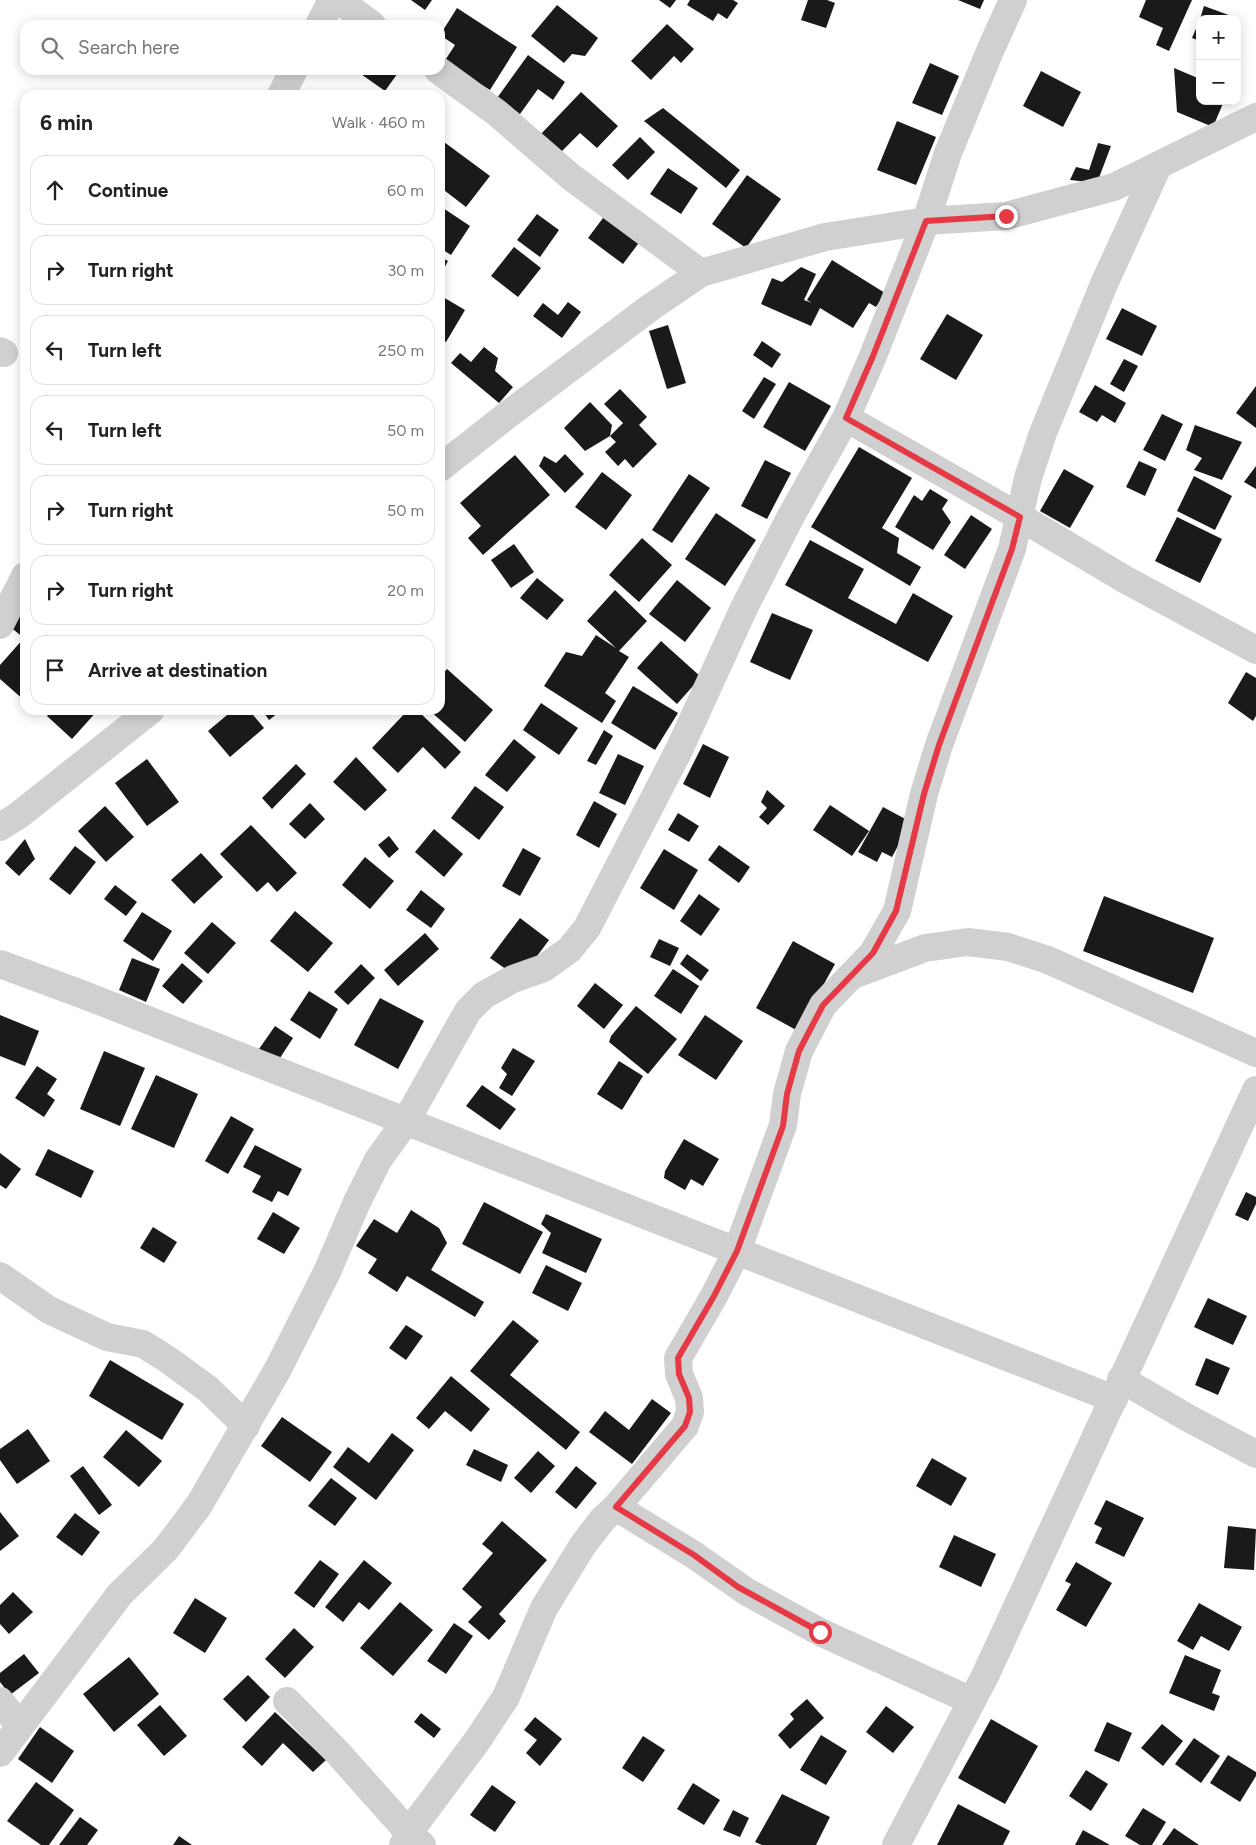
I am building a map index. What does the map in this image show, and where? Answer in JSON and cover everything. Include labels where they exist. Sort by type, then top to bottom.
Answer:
[{"type":"street","points":[[322,20],[332,0]]},
{"type":"street","points":[[339,0],[365,20]]},
{"type":"street","points":[[0,1752],[120,1594],[166,1549],[199,1505],[278,1369],[327,1272],[356,1202],[378,1160],[406,1122],[468,1011],[484,995],[513,979],[544,968],[568,950],[587,928],[679,750],[744,608],[791,516],[846,418],[873,356],[926,221],[948,153],[1013,0]]},
{"type":"street","points":[[284,90],[291,75]]},
{"type":"street","points":[[445,75],[497,113],[571,177],[701,273]]},
{"type":"street","points":[[445,464],[651,307],[701,273],[825,237],[926,221],[1006,216],[1114,187],[1256,117]]},
{"type":"street","points":[[287,1701],[338,1753],[412,1841],[506,1697],[544,1608],[583,1545],[603,1519],[616,1507],[685,1426],[690,1412],[689,1398],[679,1374],[678,1358],[714,1296],[737,1251],[783,1126],[787,1094],[799,1051],[823,1005],[853,976],[873,953],[896,911],[924,794],[939,745],[1012,549],[1028,478],[1043,433],[1104,284],[1158,166]]},
{"type":"street","points":[[846,418],[1126,580],[1256,650]]},
{"type":"street","points":[[0,626],[20,586]]},
{"type":"street","points":[[0,827],[19,815],[145,715]]},
{"type":"street","points":[[853,976],[925,948],[968,942],[1008,947],[1048,960],[1256,1053]]},
{"type":"street","points":[[0,964],[84,995],[737,1251],[1118,1389],[1188,1418],[1256,1454]]},
{"type":"street","points":[[896,1845],[972,1701],[1256,1090]]},
{"type":"street","points":[[0,1276],[50,1310],[107,1337],[143,1344],[208,1389],[246,1426]]},
{"type":"street","points":[[616,1507],[694,1555],[738,1587],[828,1636],[972,1701]]},
{"type":"street","points":[[0,1701],[20,1726]]},
{"type":"building","points":[[411,0],[432,0],[425,10]]},
{"type":"building","points":[[659,0],[676,0],[670,8]]},
{"type":"building","points":[[690,0],[733,0],[738,3],[727,19],[718,13],[713,21],[687,5]]},
{"type":"building","points":[[808,0],[827,0],[835,3],[826,28],[801,20]]},
{"type":"building","points":[[958,0],[984,0],[980,9]]},
{"type":"building","points":[[1146,0],[1192,0],[1169,51],[1156,45],[1163,28],[1139,17]]},
{"type":"building","points":[[557,5],[598,38],[585,56],[572,54],[564,63],[531,36]]},
{"type":"building","points":[[1204,6],[1229,15],[1201,15]]},
{"type":"building","points":[[457,8],[517,47],[490,90],[445,63],[455,45],[445,38],[445,27]]},
{"type":"building","points":[[667,24],[694,49],[681,63],[674,56],[651,80],[631,61]]},
{"type":"building","points":[[1196,28],[1196,40],[1192,38]]},
{"type":"building","points":[[528,55],[565,82],[553,100],[538,89],[520,114],[497,98]]},
{"type":"building","points":[[930,63],[959,76],[942,115],[912,103]]},
{"type":"building","points":[[1174,68],[1196,77],[1196,105],[1222,105],[1213,127],[1177,112]]},
{"type":"building","points":[[1041,71],[1081,92],[1063,127],[1023,106]]},
{"type":"building","points":[[362,75],[396,75],[386,90]]},
{"type":"building","points":[[581,92],[618,126],[597,148],[580,133],[561,152],[541,134]]},
{"type":"building","points":[[663,108],[740,170],[726,188],[644,121]]},
{"type":"building","points":[[897,121],[936,137],[916,185],[877,170]]},
{"type":"building","points":[[640,137],[655,152],[628,180],[612,165]]},
{"type":"building","points":[[445,143],[490,176],[466,207],[445,191]]},
{"type":"building","points":[[1098,143],[1111,146],[1097,183],[1070,180],[1076,167],[1089,170]]},
{"type":"building","points":[[668,168],[698,188],[681,214],[650,194]]},
{"type":"building","points":[[747,175],[781,199],[746,248],[712,224]]},
{"type":"building","points":[[445,209],[470,226],[451,255],[445,251]]},
{"type":"building","points":[[537,214],[559,230],[540,257],[517,240]]},
{"type":"building","points":[[606,214],[641,240],[623,264],[588,238]]},
{"type":"building","points":[[514,247],[541,268],[518,297],[491,276]]},
{"type":"building","points":[[832,260],[885,293],[876,307],[869,303],[853,328],[820,308],[811,326],[761,304],[772,278],[782,282],[801,267],[816,274],[804,300],[812,303],[807,300]]},
{"type":"building","points":[[445,298],[465,310],[445,342]]},
{"type":"building","points":[[568,302],[581,312],[562,338],[533,316],[543,303],[558,315]]},
{"type":"building","points":[[1122,308],[1157,326],[1142,356],[1106,339]]},
{"type":"building","points":[[947,314],[983,335],[956,380],[920,359]]},
{"type":"building","points":[[668,325],[686,383],[667,389],[649,331]]},
{"type":"building","points":[[762,341],[781,354],[772,368],[753,355]]},
{"type":"building","points":[[484,347],[498,358],[495,371],[513,387],[499,403],[451,363],[460,353],[471,362]]},
{"type":"building","points":[[1124,359],[1138,366],[1124,392],[1110,384]]},
{"type":"building","points":[[764,377],[776,384],[754,419],[742,411]]},
{"type":"building","points":[[789,382],[831,406],[805,451],[763,427]]},
{"type":"building","points":[[1095,385],[1126,403],[1115,423],[1102,415],[1097,422],[1079,412]]},
{"type":"building","points":[[1256,386],[1256,428],[1236,413]]},
{"type":"building","points":[[620,389],[647,417],[639,425],[657,444],[633,468],[625,459],[618,466],[605,452],[616,442],[610,436],[623,423],[604,404]]},
{"type":"building","points":[[590,402],[612,425],[610,436],[585,451],[564,428]]},
{"type":"building","points":[[1162,414],[1183,424],[1165,461],[1143,450]]},
{"type":"building","points":[[1195,425],[1242,442],[1222,480],[1194,470],[1202,458],[1186,450]]},
{"type":"building","points":[[859,447],[912,478],[882,528],[899,538],[897,553],[921,567],[910,586],[811,527]]},
{"type":"building","points":[[565,454],[584,474],[565,493],[539,466],[544,456],[556,463]]},
{"type":"building","points":[[515,455],[550,495],[483,555],[468,538],[481,526],[460,503]]},
{"type":"building","points":[[765,460],[791,473],[767,519],[741,506]]},
{"type":"building","points":[[1139,461],[1157,469],[1145,496],[1126,487]]},
{"type":"building","points":[[1256,466],[1256,489],[1244,482]]},
{"type":"building","points":[[1064,469],[1094,486],[1070,528],[1040,511]]},
{"type":"building","points":[[602,472],[632,495],[606,530],[575,507]]},
{"type":"building","points":[[689,474],[710,488],[672,543],[652,530]]},
{"type":"building","points":[[1194,476],[1232,496],[1215,530],[1177,511]]},
{"type":"building","points":[[930,489],[948,500],[942,509],[951,522],[933,550],[895,527],[914,495],[922,501]]},
{"type":"building","points":[[716,513],[756,540],[725,586],[685,559]]},
{"type":"building","points":[[971,515],[992,529],[965,569],[944,555]]},
{"type":"building","points":[[1177,517],[1222,539],[1200,583],[1155,561]]},
{"type":"building","points":[[642,538],[672,565],[639,602],[609,575]]},
{"type":"building","points":[[810,540],[864,569],[848,598],[896,624],[913,593],[953,616],[928,662],[785,585]]},
{"type":"building","points":[[514,544],[534,572],[511,588],[491,560]]},
{"type":"building","points":[[537,578],[564,600],[547,620],[520,598]]},
{"type":"building","points":[[677,580],[711,608],[685,642],[649,614]]},
{"type":"building","points":[[615,590],[647,621],[619,651],[629,657],[605,693],[616,701],[602,723],[544,686],[566,652],[582,656],[596,635],[616,648],[587,621]]},
{"type":"building","points":[[20,613],[20,635],[9,626]]},
{"type":"building","points":[[772,613],[813,630],[790,680],[750,662]]},
{"type":"building","points":[[661,641],[701,677],[677,704],[637,668]]},
{"type":"building","points":[[20,642],[20,697],[0,679],[0,665]]},
{"type":"building","points":[[447,669],[493,710],[465,742],[435,715],[445,715],[445,671]]},
{"type":"building","points":[[1246,672],[1256,678],[1256,716],[1253,721],[1228,703]]},
{"type":"building","points":[[633,686],[678,713],[655,750],[611,723]]},
{"type":"building","points":[[541,703],[578,728],[559,755],[523,730]]},
{"type":"building","points":[[48,715],[94,715],[72,739]]},
{"type":"building","points":[[227,715],[253,715],[264,728],[230,757],[208,731]]},
{"type":"building","points":[[266,715],[276,715],[269,720]]},
{"type":"building","points":[[403,715],[422,715],[461,752],[445,769],[423,747],[398,773],[372,748]]},
{"type":"building","points":[[604,730],[613,736],[596,765],[587,761]]},
{"type":"building","points":[[514,739],[536,757],[507,792],[485,775]]},
{"type":"building","points":[[703,744],[729,757],[710,798],[683,784]]},
{"type":"building","points":[[618,754],[644,766],[625,805],[599,793]]},
{"type":"building","points":[[356,757],[387,790],[365,811],[333,782]]},
{"type":"building","points":[[147,759],[179,802],[147,826],[115,783]]},
{"type":"building","points":[[296,764],[306,774],[272,809],[262,798]]},
{"type":"building","points":[[475,786],[504,807],[479,840],[451,818]]},
{"type":"building","points":[[767,790],[785,806],[768,825],[759,817],[767,808],[761,802]]},
{"type":"building","points":[[594,801],[617,814],[599,848],[576,835]]},
{"type":"building","points":[[310,803],[325,819],[305,839],[289,824]]},
{"type":"building","points":[[830,805],[869,831],[852,856],[813,830]]},
{"type":"building","points":[[105,806],[134,837],[106,862],[78,831]]},
{"type":"building","points":[[883,807],[911,822],[892,857],[882,852],[877,862],[858,852]]},
{"type":"building","points":[[678,813],[699,826],[689,842],[668,830]]},
{"type":"building","points":[[251,825],[297,873],[277,892],[268,882],[257,892],[220,854]]},
{"type":"building","points":[[434,829],[463,854],[444,877],[415,852]]},
{"type":"building","points":[[389,836],[399,849],[389,858],[378,845]]},
{"type":"building","points":[[25,839],[35,859],[19,876],[5,863]]},
{"type":"building","points":[[719,845],[750,867],[739,883],[708,860]]},
{"type":"building","points":[[75,846],[96,862],[70,895],[49,879]]},
{"type":"building","points":[[523,848],[541,858],[520,896],[502,886]]},
{"type":"building","points":[[664,849],[698,870],[674,910],[640,888]]},
{"type":"building","points":[[201,853],[223,877],[194,904],[171,880]]},
{"type":"building","points":[[365,857],[394,881],[370,909],[342,885]]},
{"type":"building","points":[[115,885],[137,902],[126,916],[104,899]]},
{"type":"building","points":[[421,890],[445,909],[431,928],[406,910]]},
{"type":"building","points":[[699,894],[720,909],[701,936],[680,921]]},
{"type":"building","points":[[1104,896],[1214,938],[1193,993],[1083,951]]},
{"type":"building","points":[[295,911],[333,943],[308,972],[270,941]]},
{"type":"building","points":[[142,912],[172,931],[153,961],[123,941]]},
{"type":"building","points":[[520,918],[549,940],[520,979],[490,958]]},
{"type":"building","points":[[212,922],[236,943],[208,974],[184,953]]},
{"type":"building","points":[[425,933],[439,949],[398,986],[384,970]]},
{"type":"building","points":[[659,939],[679,948],[670,966],[650,957]]},
{"type":"building","points":[[793,941],[835,964],[798,1031],[756,1008]]},
{"type":"building","points":[[687,954],[709,970],[701,981],[680,964]]},
{"type":"building","points":[[132,958],[160,969],[146,1002],[119,990]]},
{"type":"building","points":[[182,963],[203,981],[183,1004],[162,986]]},
{"type":"building","points":[[361,964],[375,978],[348,1005],[334,992]]},
{"type":"building","points":[[673,969],[699,986],[681,1014],[654,996]]},
{"type":"building","points":[[595,983],[623,1005],[604,1029],[577,1006]]},
{"type":"building","points":[[309,991],[338,1009],[320,1039],[290,1020]]},
{"type":"building","points":[[380,998],[424,1021],[398,1069],[354,1045]]},
{"type":"building","points":[[636,1006],[677,1039],[648,1074],[609,1042],[611,1036]]},
{"type":"building","points":[[0,1015],[39,1031],[25,1066],[0,1056]]},
{"type":"building","points":[[705,1015],[743,1041],[716,1080],[678,1055]]},
{"type":"building","points":[[275,1026],[293,1038],[278,1061],[259,1049]]},
{"type":"building","points":[[513,1048],[535,1061],[512,1096],[499,1088],[507,1074],[501,1068]]},
{"type":"building","points":[[104,1051],[145,1068],[120,1126],[80,1109]]},
{"type":"building","points":[[619,1061],[643,1076],[622,1110],[597,1094]]},
{"type":"building","points":[[37,1066],[57,1079],[47,1094],[55,1100],[44,1117],[15,1098]]},
{"type":"building","points":[[156,1075],[198,1094],[174,1148],[131,1129]]},
{"type":"building","points":[[482,1085],[516,1109],[500,1130],[466,1106]]},
{"type":"building","points":[[231,1116],[254,1129],[228,1174],[205,1161]]},
{"type":"building","points":[[684,1139],[719,1159],[703,1186],[691,1179],[685,1190],[664,1178],[665,1171]]},
{"type":"building","points":[[255,1145],[302,1169],[288,1196],[278,1191],[272,1202],[252,1192],[261,1176],[243,1167]]},
{"type":"building","points":[[48,1149],[94,1171],[81,1198],[35,1175]]},
{"type":"building","points":[[0,1153],[21,1169],[6,1189],[0,1185]]},
{"type":"building","points":[[1246,1192],[1256,1197],[1256,1204],[1248,1221],[1235,1215]]},
{"type":"building","points":[[484,1202],[543,1232],[520,1274],[462,1244]]},
{"type":"building","points":[[411,1210],[439,1228],[447,1243],[431,1270],[484,1302],[475,1317],[407,1276],[397,1292],[368,1273],[377,1259],[356,1246],[374,1219],[397,1233]]},
{"type":"building","points":[[273,1212],[300,1228],[284,1254],[257,1239]]},
{"type":"building","points":[[546,1214],[602,1239],[586,1273],[542,1253],[551,1233],[541,1224]]},
{"type":"building","points":[[153,1227],[177,1242],[164,1263],[140,1248]]},
{"type":"building","points":[[546,1265],[582,1283],[568,1311],[532,1293]]},
{"type":"building","points":[[1208,1298],[1247,1316],[1233,1345],[1194,1327]]},
{"type":"building","points":[[513,1320],[539,1341],[510,1375],[580,1432],[566,1450],[470,1371]]},
{"type":"building","points":[[406,1325],[423,1336],[406,1360],[389,1348]]},
{"type":"building","points":[[1206,1358],[1230,1368],[1218,1395],[1195,1385]]},
{"type":"building","points":[[110,1360],[184,1404],[162,1440],[89,1396]]},
{"type":"building","points":[[451,1376],[490,1409],[471,1432],[445,1411],[429,1429],[416,1418]]},
{"type":"building","points":[[652,1399],[671,1413],[632,1464],[589,1432],[605,1411],[629,1430]]},
{"type":"building","points":[[282,1417],[332,1452],[310,1482],[261,1446]]},
{"type":"building","points":[[28,1429],[50,1461],[17,1484],[0,1460],[0,1449]]},
{"type":"building","points":[[126,1430],[162,1461],[139,1487],[103,1457]]},
{"type":"building","points":[[392,1433],[414,1450],[376,1500],[333,1467],[348,1447],[369,1463]]},
{"type":"building","points":[[474,1449],[508,1465],[501,1482],[466,1465]]},
{"type":"building","points":[[538,1451],[555,1466],[531,1493],[514,1478]]},
{"type":"building","points":[[932,1458],[967,1478],[951,1506],[916,1486]]},
{"type":"building","points":[[83,1466],[112,1505],[99,1515],[70,1476]]},
{"type":"building","points":[[576,1466],[597,1483],[576,1509],[555,1492]]},
{"type":"building","points":[[331,1478],[357,1498],[335,1526],[308,1506]]},
{"type":"building","points":[[1106,1500],[1144,1518],[1124,1557],[1095,1543],[1102,1528],[1094,1524]]},
{"type":"building","points":[[0,1512],[19,1536],[0,1551]]},
{"type":"building","points":[[75,1513],[100,1532],[82,1556],[56,1537]]},
{"type":"building","points":[[502,1521],[547,1560],[499,1614],[506,1621],[489,1640],[468,1622],[482,1607],[462,1589],[493,1553],[482,1544]]},
{"type":"building","points":[[1228,1526],[1256,1529],[1254,1570],[1224,1568]]},
{"type":"building","points":[[954,1535],[996,1554],[981,1587],[939,1567]]},
{"type":"building","points":[[320,1560],[339,1574],[314,1608],[294,1593]]},
{"type":"building","points":[[364,1560],[392,1583],[369,1610],[359,1602],[343,1622],[325,1607]]},
{"type":"building","points":[[1076,1562],[1112,1583],[1086,1627],[1056,1610],[1071,1584],[1065,1581]]},
{"type":"building","points":[[13,1592],[33,1612],[9,1634],[0,1624],[0,1605]]},
{"type":"building","points":[[195,1598],[227,1618],[205,1653],[173,1633]]},
{"type":"building","points":[[400,1602],[433,1630],[393,1676],[360,1648]]},
{"type":"building","points":[[1199,1603],[1242,1627],[1229,1651],[1201,1636],[1193,1650],[1177,1641]]},
{"type":"building","points":[[454,1623],[473,1636],[446,1674],[427,1661]]},
{"type":"building","points":[[294,1628],[314,1647],[285,1678],[265,1659]]},
{"type":"building","points":[[24,1654],[39,1673],[10,1695],[0,1682],[0,1673]]},
{"type":"building","points":[[1185,1655],[1221,1670],[1212,1693],[1220,1696],[1214,1711],[1169,1693]]},
{"type":"building","points":[[129,1657],[159,1694],[114,1732],[83,1694]]},
{"type":"building","points":[[248,1675],[270,1697],[246,1722],[223,1699]]},
{"type":"building","points":[[807,1699],[824,1718],[790,1749],[778,1735],[794,1719],[790,1714]]},
{"type":"building","points":[[160,1705],[187,1736],[164,1756],[137,1725]]},
{"type":"building","points":[[886,1706],[914,1727],[893,1753],[866,1732]]},
{"type":"building","points":[[275,1712],[326,1760],[313,1772],[283,1743],[262,1766],[242,1747]]},
{"type":"building","points":[[421,1713],[441,1729],[434,1738],[414,1722]]},
{"type":"building","points":[[535,1717],[562,1739],[540,1766],[526,1753],[537,1740],[524,1730]]},
{"type":"building","points":[[991,1719],[1038,1746],[1005,1804],[958,1778]]},
{"type":"building","points":[[1107,1722],[1132,1733],[1119,1762],[1094,1751]]},
{"type":"building","points":[[1162,1724],[1183,1741],[1163,1766],[1141,1748]]},
{"type":"building","points":[[40,1727],[74,1751],[52,1783],[18,1759]]},
{"type":"building","points":[[821,1735],[847,1751],[826,1785],[800,1770]]},
{"type":"building","points":[[643,1736],[665,1750],[643,1782],[622,1768]]},
{"type":"building","points":[[1194,1738],[1220,1756],[1201,1783],[1175,1764]]},
{"type":"building","points":[[1228,1755],[1256,1772],[1256,1776],[1240,1802],[1210,1783]]},
{"type":"building","points":[[1086,1770],[1108,1784],[1091,1811],[1069,1796]]},
{"type":"building","points":[[36,1782],[74,1810],[49,1845],[41,1845],[7,1821]]},
{"type":"building","points":[[693,1783],[720,1800],[704,1825],[677,1809]]},
{"type":"building","points":[[492,1785],[516,1802],[495,1832],[470,1815]]},
{"type":"building","points":[[782,1794],[830,1817],[816,1845],[762,1845],[755,1842]]},
{"type":"building","points":[[958,1804],[1010,1831],[1003,1845],[937,1845]]},
{"type":"building","points":[[1143,1808],[1166,1822],[1152,1845],[1140,1845],[1125,1836]]},
{"type":"building","points":[[733,1810],[749,1818],[740,1837],[723,1830]]},
{"type":"building","points":[[80,1817],[98,1830],[87,1845],[59,1845]]},
{"type":"building","points":[[1174,1828],[1199,1845],[1162,1845]]},
{"type":"building","points":[[1083,1830],[1110,1845],[1075,1845]]},
{"type":"building","points":[[179,1836],[192,1845],[173,1845]]},
{"type":"route","points":[[820,1632],[738,1587],[694,1555],[624,1514],[616,1507],[685,1426],[690,1412],[689,1398],[679,1374],[678,1358],[714,1296],[737,1251],[783,1126],[787,1094],[799,1051],[823,1005],[853,976],[873,953],[896,911],[924,794],[939,745],[1012,549],[1020,517],[846,418],[873,356],[926,221],[1006,216]]}]
